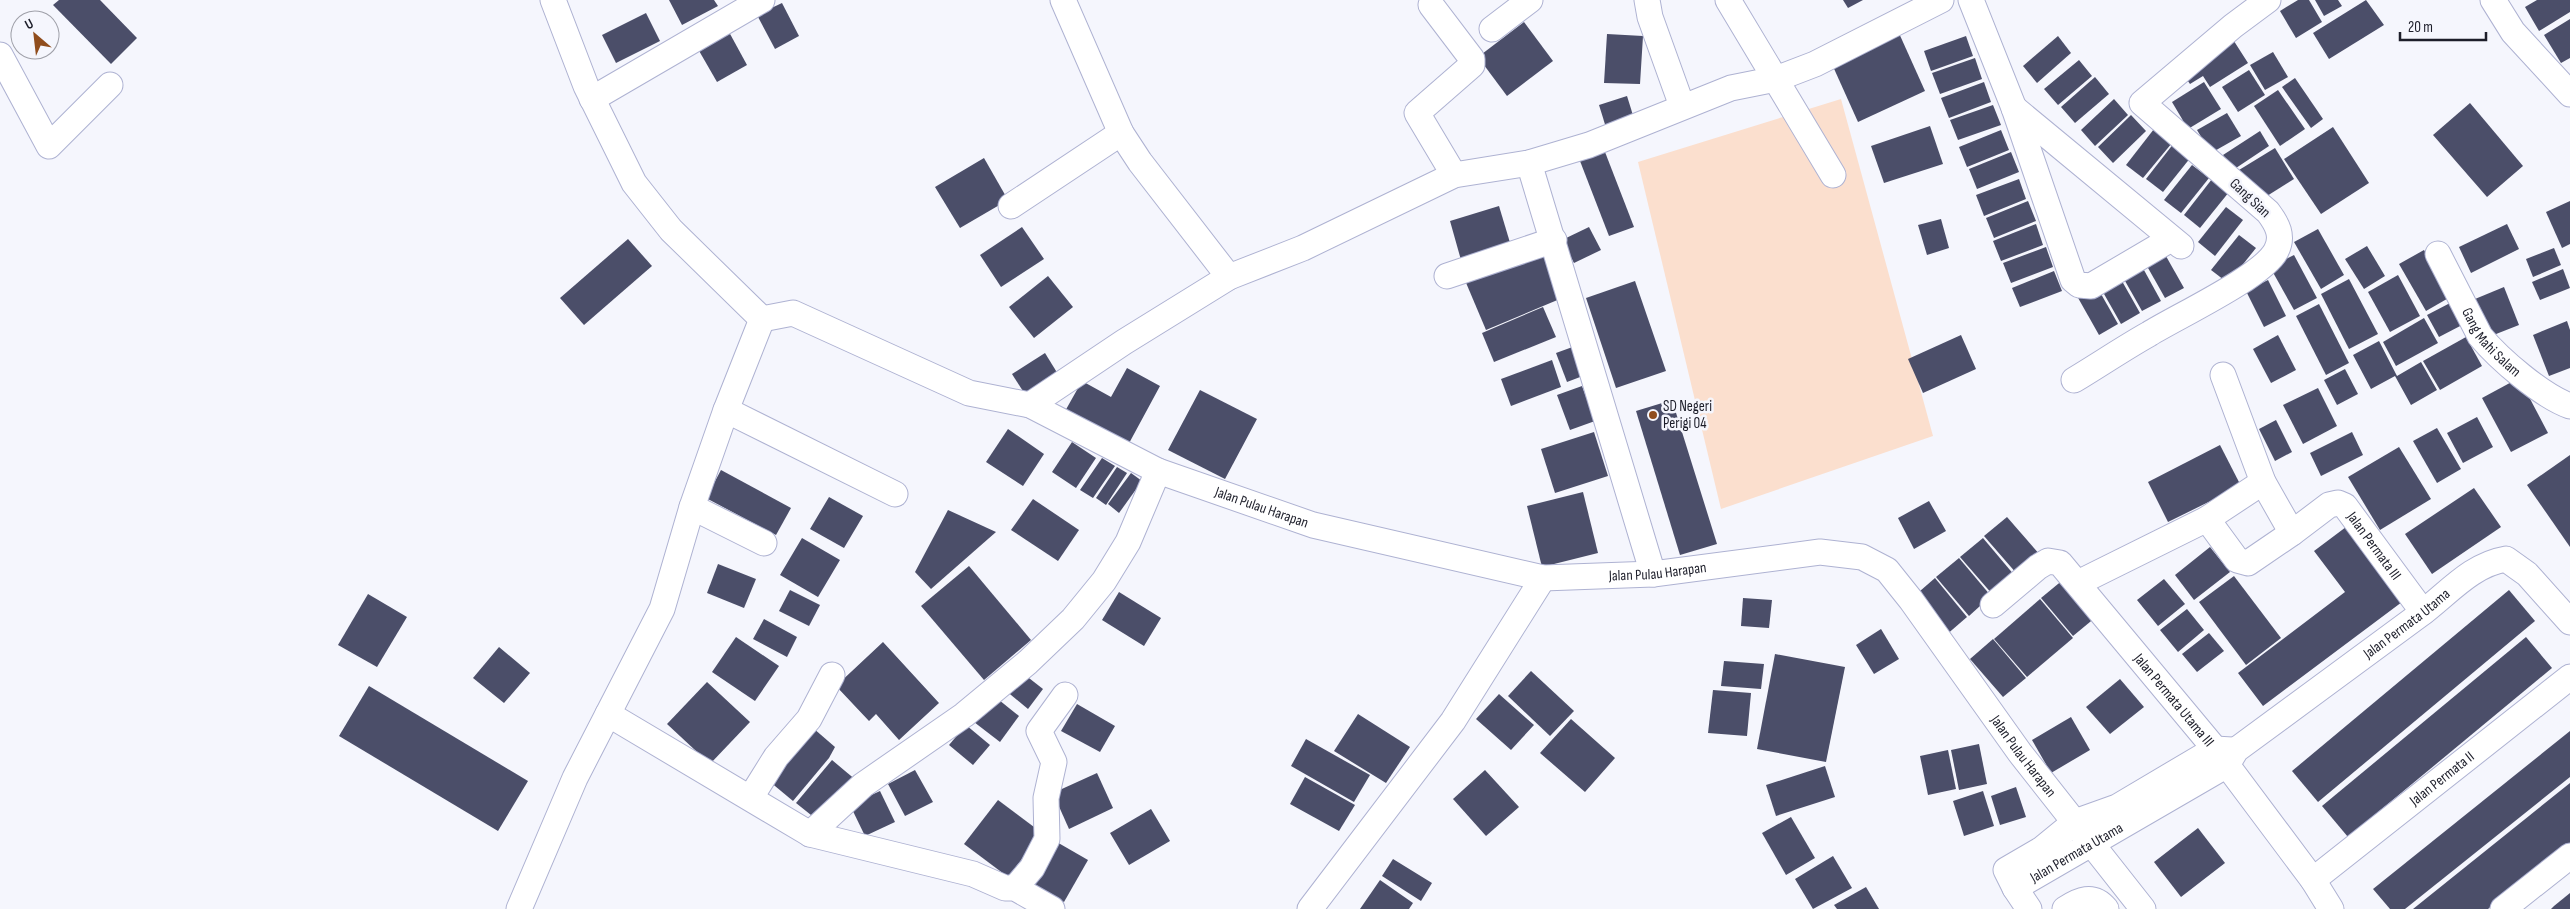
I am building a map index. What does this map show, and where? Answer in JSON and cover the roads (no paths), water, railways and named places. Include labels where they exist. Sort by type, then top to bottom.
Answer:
[{"type":"street","points":[[519,909],[560,809],[662,609],[692,507],[726,410],[762,319],[671,230],[634,183],[592,100],[553,0]]},
{"type":"street","points":[[592,100],[762,0]]},
{"type":"street","points":[[1063,0],[1121,133],[1140,162],[1229,278]]},
{"type":"street","points":[[1492,29],[1530,0]]},
{"type":"street","points":[[1647,0],[1650,17],[1682,106]]},
{"type":"street","points":[[1728,0],[1833,175]]},
{"type":"street","points":[[1030,405],[1124,342],[1229,278],[1303,248],[1454,175],[1530,163],[1589,145],[1682,106],[1732,88],[1776,79],[1816,64],[1941,0]]},
{"type":"street","points":[[1972,0],[1978,23],[2014,108],[2061,250],[2073,280],[2079,285],[2091,286],[2176,242],[2014,108]]},
{"type":"street","name":"Gang Sian","points":[[2074,380],[2146,335],[2252,275],[2270,260],[2276,252],[2280,238],[2279,230],[2268,212],[2142,103],[2233,26],[2268,0]]},
{"type":"street","points":[[2493,0],[2513,32],[2570,94]]},
{"type":"street","points":[[1431,5],[1472,60],[1472,65],[1465,73],[1417,113],[1454,175]]},
{"type":"street","points":[[0,55],[49,146],[110,85]]},
{"type":"street","points":[[1011,206],[1121,133]]},
{"type":"street","points":[[1530,163],[1653,574]]},
{"type":"street","points":[[1447,276],[1554,240]]},
{"type":"street","name":"Gang Mahi Salam","points":[[2438,254],[2480,336],[2487,345],[2524,378],[2557,401],[2570,406]]},
{"type":"street","name":"Jalan Pulau Harapan","points":[[762,319],[793,313],[969,393],[1030,405],[1158,471],[1313,525],[1543,578],[1653,574],[1820,552],[1862,557],[1887,570],[1911,600],[2020,753],[2075,822],[2090,845],[2143,909]]},
{"type":"street","points":[[2222,375],[2263,482],[2292,534]]},
{"type":"street","points":[[726,410],[895,494]]},
{"type":"street","points":[[810,834],[863,785],[964,715],[1028,662],[1073,619],[1104,581],[1128,542],[1158,471]]},
{"type":"street","points":[[2078,583],[2207,519],[2263,482]]},
{"type":"street","name":"Jalan Permata III","points":[[2207,519],[2238,560],[2242,563],[2248,563],[2292,534],[2329,504],[2338,503],[2345,506],[2423,612]]},
{"type":"street","points":[[692,507],[764,543]]},
{"type":"street","name":"Jalan Permata Utama","points":[[2010,879],[2090,845],[2226,755],[2423,612],[2476,569],[2489,562],[2506,558],[2527,574],[2570,622]]},
{"type":"street","name":"Jalan Permata Utama III","points":[[1992,605],[2038,567],[2048,561],[2060,563],[2226,755],[2331,909]]},
{"type":"street","points":[[1310,909],[1453,721],[1543,578]]},
{"type":"street","points":[[751,797],[776,757],[809,719],[832,675]]},
{"type":"street","name":"Jalan Permata II","points":[[2313,880],[2570,677]]},
{"type":"street","points":[[1015,888],[1032,868],[1047,839],[1046,798],[1054,762],[1039,731],[1065,695]]},
{"type":"street","points":[[608,714],[751,797],[810,834],[973,874],[1005,888],[1015,888],[1052,909]]},
{"type":"street","name":"Jalan Permata Utama","points":[[2010,879],[2075,822],[2117,806],[2226,755]]},
{"type":"street","points":[[2503,909],[2570,856]]},
{"type":"street","points":[[2010,879],[2029,909]]},
{"type":"street","points":[[2065,909],[2077,901],[2088,899],[2096,901],[2106,909]]},
{"type":"place","name":"SD Negeri Perigi 04","points":[[1653,415]]}]
